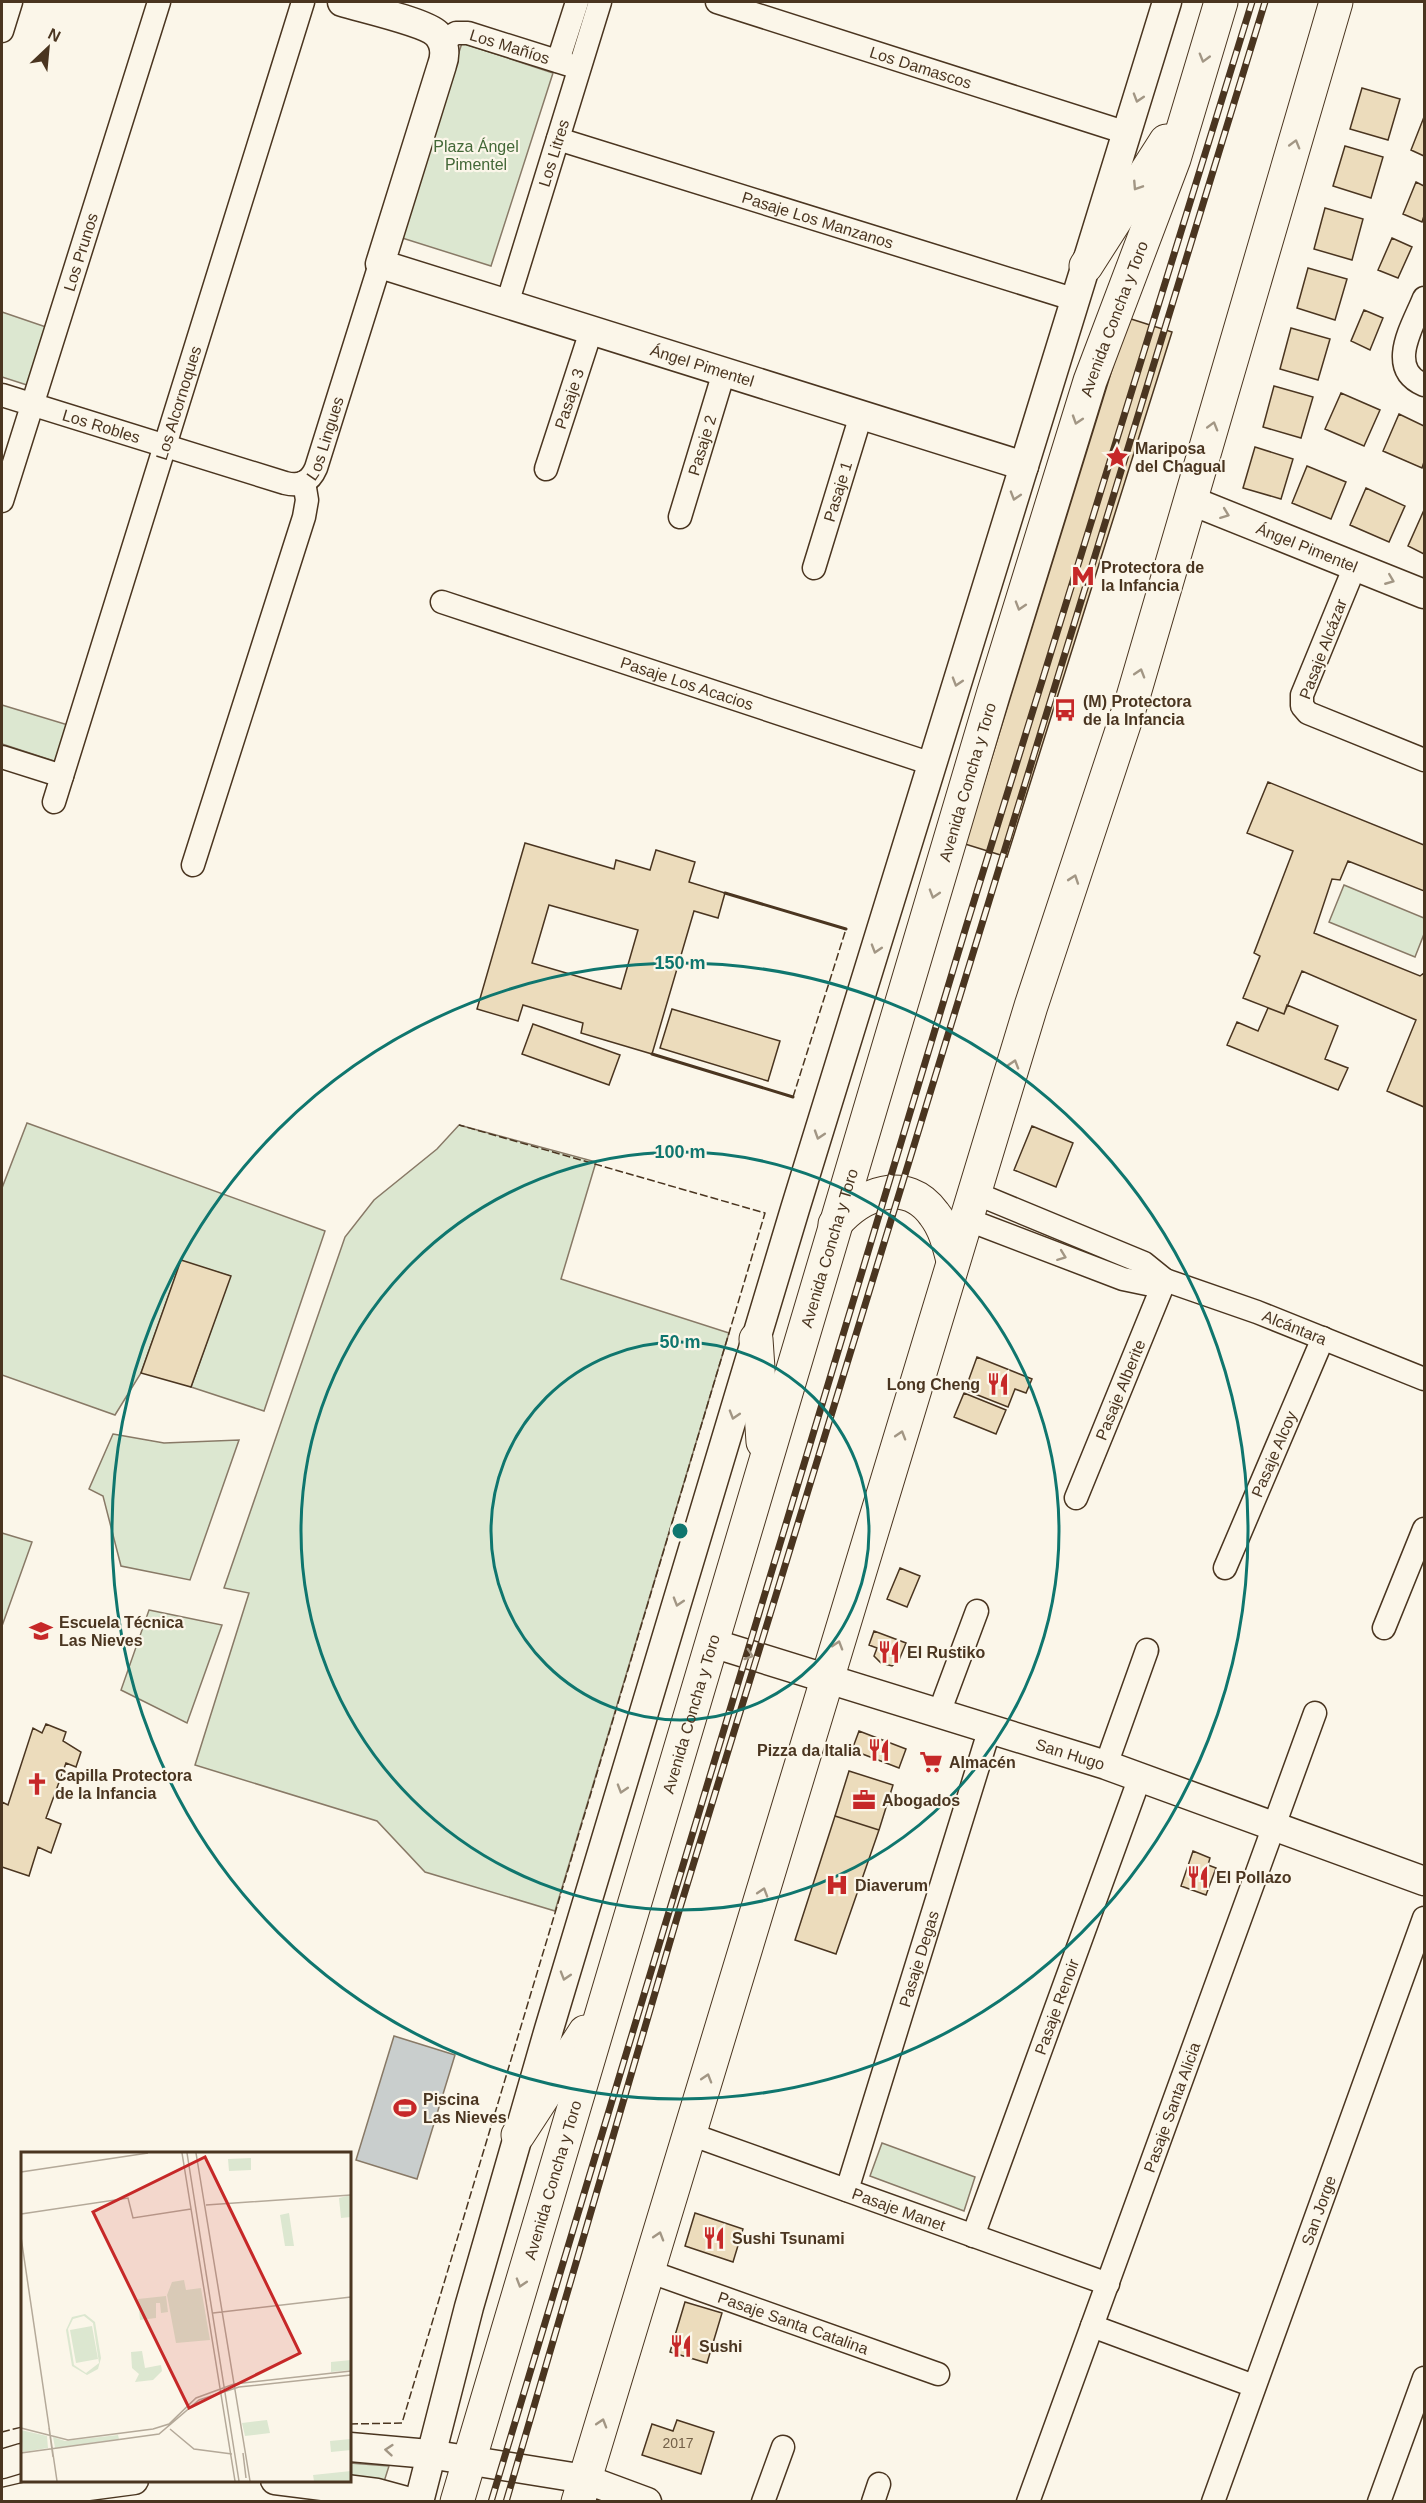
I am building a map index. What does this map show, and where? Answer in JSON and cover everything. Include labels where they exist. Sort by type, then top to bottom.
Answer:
[{"type":"main road","name":"Avenida Concha y Toro","points":[[457,2502],[835,1224],[1079,414],[1119,300],[1157,207],[1192,102],[1221,2]]},
{"type":"main road","points":[[581,2490],[1031,1006],[1114,760],[1192,501],[1336,2]]},
{"type":"main road","points":[[1086,266],[1192,102]]},
{"type":"main road","points":[[835,1224],[853,1206],[877,1193],[891,1191],[906,1194],[922,1202],[933,1212],[942,1227],[953,1261]]},
{"type":"main road","points":[[756,1339],[765,1466]]},
{"type":"main road","points":[[518,2135],[605,2001]]},
{"type":"street","points":[[2,31],[11,2]]},
{"type":"street","name":"Los Prunos","points":[[2,501],[159,2]]},
{"type":"street","name":"Los Alcornoques","points":[[54,802],[303,2]]},
{"type":"street","points":[[342,2],[378,7],[431,30],[442,41]]},
{"type":"street","name":"Los Litres","points":[[507,304],[558,139],[577,2]]},
{"type":"street","name":"Los Litres","points":[[569,65],[600,2]]},
{"type":"street","name":"Los Damascos","points":[[717,2],[1127,133]]},
{"type":"street","points":[[419,2502],[429,2454],[518,2135],[756,1339],[1167,2]]},
{"type":"street","name":"Los Mañíos","points":[[442,41],[456,33],[468,33],[569,65]]},
{"type":"street","name":"Los Lingues","points":[[193,865],[304,517],[307,500],[304,482],[316,468],[445,57],[442,41]]},
{"type":"street","name":"Pasaje Los Manzanos","points":[[558,139],[1076,300]]},
{"type":"street","name":"Ángel Pimentel","points":[[380,264],[1024,466]]},
{"type":"street","points":[[1425,298],[1403,350],[1404,366],[1413,379],[1425,385]]},
{"type":"street","name":"Pasaje 3","points":[[546,469],[591,331]]},
{"type":"street","name":"Pasaje 2","points":[[680,517],[724,372]]},
{"type":"street","name":"Los Robles","points":[[2,395],[292,485],[304,482]]},
{"type":"street","name":"Pasaje 1","points":[[814,568],[861,415]]},
{"type":"street","name":"Ángel Pimentel","points":[[1192,501],[1425,594]]},
{"type":"street","name":"Pasaje Alcázar","points":[[1355,566],[1302,695],[1302,706],[1308,713],[1425,760]]},
{"type":"street","name":"Pasaje Los Acacios","points":[[442,602],[932,764]]},
{"type":"street","points":[[2,757],[62,776]]},
{"type":"street","name":"Alcántara","points":[[970,1206],[1123,1279],[1148,1284],[1165,1280],[1323,1338],[1425,1379]]},
{"type":"street","name":"Pasaje Alberite","points":[[1076,1498],[1165,1280]]},
{"type":"street","name":"Pasaje Alcoy","points":[[1225,1568],[1323,1338]]},
{"type":"street","points":[[1384,1628],[1425,1529]]},
{"type":"street","points":[[939,1713],[978,1611]]},
{"type":"street","name":"San Hugo","points":[[712,1643],[1106,1765],[1425,1881]]},
{"type":"street","points":[[1106,1765],[1147,1650]]},
{"type":"street","name":"Pasaje Santa Alicia","points":[[1028,2502],[1316,1713]]},
{"type":"street","name":"Pasaje Degas","points":[[846,2190],[990,1728]]},
{"type":"street","name":"Pasaje Renoir","points":[[973,2236],[1140,1777]]},
{"type":"street","name":"San Jorge","points":[[1213,2502],[1425,1918]]},
{"type":"street","name":"Pasaje Manet","points":[[690,2134],[1108,2284]]},
{"type":"street","name":"Pasaje Santa Catalina","points":[[648,2271],[938,2374]]},
{"type":"street","points":[[1092,2326],[1254,2386]]},
{"type":"street","points":[[1379,2502],[1425,2378]]},
{"type":"street","points":[[351,2447],[469,2460],[581,2490],[647,2502]]},
{"type":"street","points":[[763,2502],[783,2447]]},
{"type":"street","points":[[2,2464],[21,2458]]},
{"type":"street","points":[[4,2502],[51,2491],[126,2482]]},
{"type":"street","points":[[284,2482],[377,2493],[410,2502]]},
{"type":"green space","name":"Plaza Ángel Pimentel","points":[[462,43],[553,73],[491,266],[399,237]]},
{"type":"green space","points":[[2,312],[46,327],[30,386],[2,377]]},
{"type":"green space","points":[[2,705],[68,725],[57,762],[2,744]]},
{"type":"green space","points":[[1344,885],[1424,918],[1424,934],[1415,957],[1329,922]]},
{"type":"green space","points":[[27,1123],[325,1231],[264,1411],[191,1387],[230,1276],[181,1261],[141,1373],[115,1415],[2,1375],[2,1188]]},
{"type":"green space","points":[[459,1125],[596,1162],[561,1279],[729,1333],[555,1911],[425,1872],[377,1821],[195,1765],[249,1593],[224,1588],[345,1237],[374,1200],[437,1149]]},
{"type":"green space","points":[[113,1434],[164,1443],[239,1440],[190,1580],[121,1566],[103,1496],[89,1489]]},
{"type":"green space","points":[[2,1533],[32,1542],[2,1626]]},
{"type":"green space","points":[[149,1610],[222,1625],[187,1723],[121,1690]]},
{"type":"green space","points":[[882,2143],[975,2177],[964,2211],[870,2176]]},
{"type":"green space","points":[[351,2463],[389,2466],[383,2485],[351,2480]]},
{"type":"shaded area","name":"Piscina Las Nieves","points":[[394,2036],[455,2055],[417,2179],[356,2160]]},
{"type":"building","points":[[1362,88],[1400,99],[1388,140],[1350,129]]},
{"type":"building","points":[[1424,117],[1424,156],[1411,150]]},
{"type":"building","points":[[1345,146],[1383,157],[1371,198],[1333,186]]},
{"type":"building","points":[[1416,182],[1424,186],[1422,222],[1403,214]]},
{"type":"building","points":[[1325,208],[1363,219],[1352,260],[1314,249]]},
{"type":"building","points":[[1392,238],[1412,247],[1398,278],[1378,270]]},
{"type":"building","points":[[1308,268],[1347,279],[1335,320],[1297,308]]},
{"type":"building","points":[[1364,310],[1383,318],[1370,350],[1351,341]]},
{"type":"building","points":[[1128,318],[1172,332],[1007,857],[965,844]]},
{"type":"building","points":[[1291,328],[1330,339],[1318,380],[1280,369]]},
{"type":"building","points":[[1274,386],[1313,397],[1301,438],[1263,427]]},
{"type":"building","points":[[1341,393],[1380,410],[1364,446],[1325,429]]},
{"type":"building","points":[[1399,414],[1424,426],[1422,468],[1383,451]]},
{"type":"building","points":[[1255,447],[1293,459],[1281,499],[1243,488]]},
{"type":"building","points":[[1307,466],[1346,482],[1331,519],[1292,503]]},
{"type":"building","points":[[1366,488],[1405,506],[1389,542],[1350,525]]},
{"type":"building","points":[[1424,510],[1424,554],[1408,546]]},
{"type":"building","points":[[1268,782],[1424,845],[1424,891],[1348,861],[1340,880],[1332,879],[1314,933],[1420,976],[1424,973],[1424,1107],[1387,1091],[1416,1020],[1302,971],[1284,1014],[1243,998],[1260,956],[1254,953],[1293,851],[1247,833]]},
{"type":"building","points":[[525,843],[614,869],[616,860],[650,870],[656,850],[695,862],[689,882],[725,893],[718,918],[694,911],[652,1054],[581,1033],[583,1023],[523,1005],[518,1021],[477,1009]],"holes":[[[549,905],[638,930],[621,989],[532,963]]]},
{"type":"building","points":[[1287,1005],[1338,1026],[1325,1059],[1348,1068],[1338,1090],[1227,1045],[1237,1022],[1258,1031],[1268,1008],[1284,1014]]},
{"type":"building","points":[[672,1009],[780,1041],[768,1081],[660,1048]]},
{"type":"building","points":[[533,1024],[620,1055],[609,1085],[522,1054]]},
{"type":"building","points":[[1032,1126],[1073,1143],[1056,1187],[1014,1170]]},
{"type":"building","points":[[181,1260],[231,1276],[191,1387],[141,1373]]},
{"type":"building","name":"Long Cheng","points":[[977,1357],[1032,1379],[1026,1393],[1015,1389],[1008,1407],[965,1390]]},
{"type":"building","points":[[964,1393],[1006,1410],[996,1434],[954,1417]]},
{"type":"building","points":[[900,1568],[920,1576],[907,1607],[887,1599]]},
{"type":"building","name":"El Rustiko","points":[[874,1631],[906,1643],[899,1660],[892,1666],[881,1663],[874,1656],[877,1648],[869,1645]]},
{"type":"building","name":"Capilla Protectora de la Infancia","points":[[46,1724],[66,1732],[63,1741],[81,1752],[76,1767],[66,1763],[46,1818],[61,1824],[51,1853],[38,1847],[29,1876],[2,1867],[2,1802],[8,1805],[33,1728],[42,1733]]},
{"type":"building","name":"Pizza da Italia","points":[[859,1731],[906,1749],[899,1768],[852,1750]]},
{"type":"building","name":"Abogados","points":[[849,1771],[893,1785],[879,1830],[835,1816]]},
{"type":"building","name":"Diaverum","points":[[835,1816],[879,1830],[836,1954],[795,1940]]},
{"type":"building","name":"El Pollazo","points":[[1193,1851],[1210,1858],[1208,1865],[1216,1868],[1206,1895],[1181,1886]]},
{"type":"building","name":"Sushi Tsunami","points":[[695,2213],[743,2229],[733,2262],[685,2246]]},
{"type":"building","points":[[685,2302],[722,2313],[707,2363],[670,2352]]},
{"type":"building","points":[[677,2420],[714,2432],[701,2474],[642,2455],[652,2424],[673,2431]]},
{"type":"railway","points":[[491,2502],[966,927],[1252,2]]},
{"type":"railway","points":[[506,2502],[679,1911],[1265,2]]},
{"type":"fence","points":[[793,1097],[846,929]]},
{"type":"fence","points":[[351,2424],[402,2423],[765,1213],[459,1125]]},
{"type":"fence","points":[[2,2432],[21,2427]]},
{"type":"wall","points":[[725,893],[846,929]]},
{"type":"wall","points":[[652,1054],[793,1097]]},
{"type":"place","name":"Mariposa del Chagual","points":[[1117,457]]},
{"type":"place","name":"Protectora de la Infancia","points":[[1083,576]]},
{"type":"place","name":"(M) Protectora de la Infancia","points":[[1065,710]]},
{"type":"place","name":"Long Cheng","points":[[998,1384]]},
{"type":"place","name":"Escuela Técnica Las Nieves","points":[[41,1631]]},
{"type":"place","name":"El Rustiko","points":[[889,1652]]},
{"type":"place","name":"Pizza da Italia","points":[[879,1750]]},
{"type":"place","name":"Almacén","points":[[931,1762]]},
{"type":"place","name":"Capilla Protectora de la Infancia","points":[[37,1784]]},
{"type":"place","name":"Abogados","points":[[864,1800]]},
{"type":"place","name":"El Pollazo","points":[[1198,1877]]},
{"type":"place","name":"Diaverum","points":[[837,1885]]},
{"type":"place","name":"Piscina Las Nieves","points":[[405,2108]]},
{"type":"place","name":"Sushi Tsunami","points":[[714,2238]]},
{"type":"place","name":"Sushi","points":[[681,2346]]}]
